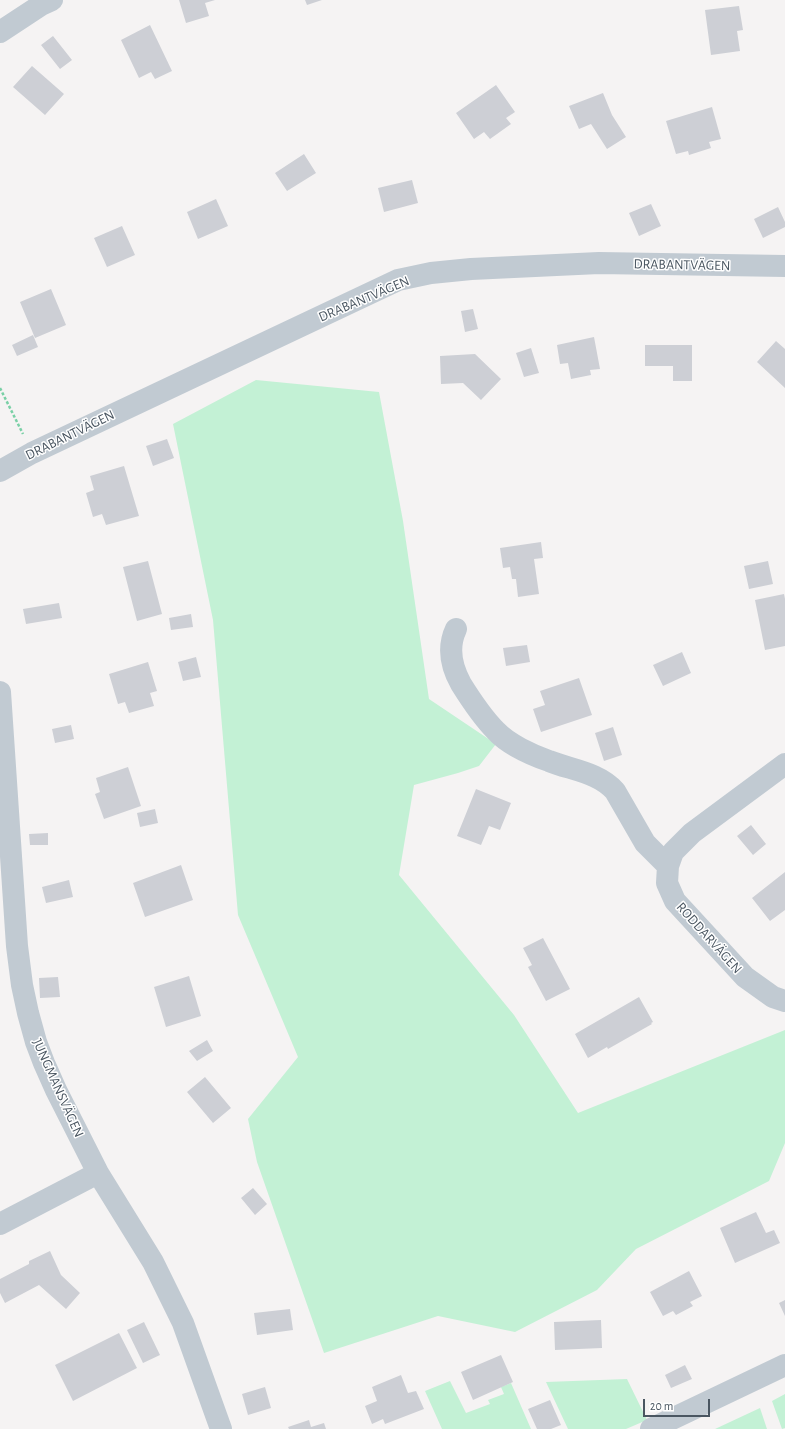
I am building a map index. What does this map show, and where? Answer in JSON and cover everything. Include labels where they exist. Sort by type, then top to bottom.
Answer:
[{"type":"street","points":[[0,32],[41,5],[52,0]]},
{"type":"street","name":"DRABANTVÄGEN","points":[[0,470],[32,453],[398,280],[431,273],[471,269],[599,263],[785,266]]},
{"type":"street","points":[[456,628],[452,638],[451,649],[455,672],[465,690],[496,731],[522,749],[549,761],[597,777],[611,786],[645,843],[668,866]]},
{"type":"street","name":"JUNGMANSVÄGEN","points":[[0,692],[16,930],[22,985],[36,1042],[56,1090],[98,1173],[153,1262],[183,1324],[221,1429]]},
{"type":"street","name":"RODDARVÄGEN","points":[[785,764],[692,833],[673,852],[668,866],[667,883],[675,901],[745,977],[773,997],[785,1001]]},
{"type":"street","points":[[0,1224],[98,1173]]},
{"type":"street","points":[[651,1429],[785,1365]]},
{"type":"path","points":[[0,388],[32,453]]},
{"type":"green space","points":[[256,380],[379,392],[403,521],[429,699],[496,744],[479,766],[414,785],[399,875],[514,1015],[578,1113],[785,1030],[785,1143],[769,1181],[636,1249],[597,1290],[515,1332],[438,1316],[324,1353],[257,1162],[248,1119],[298,1057],[238,915],[213,620],[173,424]]},
{"type":"green space","points":[[627,1379],[647,1420],[626,1429],[568,1429],[546,1382]]},
{"type":"green space","points":[[450,1381],[466,1413],[490,1404],[488,1400],[504,1394],[501,1387],[511,1383],[531,1429],[442,1429],[425,1391]]},
{"type":"green space","points":[[785,1394],[785,1428],[782,1429],[772,1401]]},
{"type":"green space","points":[[760,1408],[767,1429],[715,1429]]},
{"type":"building","points":[[179,0],[215,0],[205,3],[209,16],[186,23]]},
{"type":"building","points":[[305,0],[322,0],[307,5]]},
{"type":"building","points":[[739,6],[743,30],[737,31],[740,51],[711,55],[705,10]]},
{"type":"building","points":[[150,25],[172,71],[155,79],[151,72],[139,78],[121,40]]},
{"type":"building","points":[[53,36],[72,60],[60,69],[41,45]]},
{"type":"building","points":[[32,66],[64,94],[45,115],[13,87]]},
{"type":"building","points":[[496,85],[515,112],[506,118],[511,124],[490,139],[484,132],[474,139],[456,113]]},
{"type":"building","points":[[603,93],[612,115],[626,137],[607,149],[591,124],[579,129],[569,106]]},
{"type":"building","points":[[712,107],[721,139],[709,142],[711,148],[689,155],[688,151],[676,154],[666,121]]},
{"type":"building","points":[[304,154],[316,173],[287,191],[275,173]]},
{"type":"building","points":[[412,180],[418,203],[384,212],[378,188]]},
{"type":"building","points":[[216,199],[228,226],[198,239],[187,212]]},
{"type":"building","points":[[651,204],[661,226],[639,236],[629,213]]},
{"type":"building","points":[[778,207],[785,222],[785,227],[763,238],[754,219]]},
{"type":"building","points":[[122,226],[135,255],[107,267],[94,238]]},
{"type":"building","points":[[51,289],[66,325],[35,338],[20,302]]},
{"type":"building","points":[[473,309],[478,329],[465,332],[461,311]]},
{"type":"building","points":[[33,335],[38,347],[17,356],[12,345]]},
{"type":"building","points":[[594,337],[600,369],[590,370],[591,375],[571,379],[568,363],[560,364],[557,345]]},
{"type":"building","points":[[776,341],[785,349],[785,388],[757,362]]},
{"type":"building","points":[[645,345],[692,345],[692,381],[673,381],[673,366],[645,366]]},
{"type":"building","points":[[531,348],[539,373],[524,377],[516,353]]},
{"type":"building","points":[[475,354],[501,379],[481,400],[463,383],[441,384],[440,356]]},
{"type":"building","points":[[167,439],[174,458],[153,466],[146,446]]},
{"type":"building","points":[[124,466],[139,516],[106,525],[102,514],[93,517],[86,493],[94,490],[90,476]]},
{"type":"building","points":[[541,542],[543,558],[534,559],[539,594],[518,597],[516,579],[512,579],[510,567],[503,568],[500,548]]},
{"type":"building","points":[[148,561],[162,614],[137,621],[123,567]]},
{"type":"building","points":[[768,561],[773,584],[749,589],[744,566]]},
{"type":"building","points":[[784,594],[785,646],[765,650],[755,600]]},
{"type":"building","points":[[59,603],[62,618],[26,624],[23,609]]},
{"type":"building","points":[[191,614],[193,627],[171,630],[169,618]]},
{"type":"building","points":[[527,645],[530,662],[506,666],[503,648]]},
{"type":"building","points":[[682,652],[691,673],[663,686],[653,665]]},
{"type":"building","points":[[196,657],[201,677],[183,681],[178,662]]},
{"type":"building","points":[[148,662],[157,691],[150,693],[154,706],[129,713],[125,702],[118,704],[109,674]]},
{"type":"building","points":[[579,678],[592,715],[541,732],[533,709],[545,705],[540,691]]},
{"type":"building","points":[[71,725],[74,739],[55,743],[52,729]]},
{"type":"building","points":[[613,727],[622,755],[604,761],[595,733]]},
{"type":"building","points":[[128,767],[141,806],[104,819],[95,794],[100,792],[96,778]]},
{"type":"building","points":[[476,789],[511,803],[500,830],[489,826],[481,845],[457,836]]},
{"type":"building","points":[[155,809],[158,823],[140,827],[137,813]]},
{"type":"building","points":[[751,825],[766,844],[753,855],[737,836]]},
{"type":"building","points":[[48,833],[48,845],[30,845],[29,834]]},
{"type":"building","points":[[181,865],[193,900],[145,917],[133,883]]},
{"type":"building","points":[[785,872],[785,910],[770,921],[752,898]]},
{"type":"building","points":[[69,880],[73,897],[46,903],[42,887]]},
{"type":"building","points":[[543,938],[570,989],[546,1001],[528,967],[532,965],[523,948]]},
{"type":"building","points":[[189,976],[201,1016],[166,1027],[154,987]]},
{"type":"building","points":[[58,977],[60,997],[40,998],[39,978]]},
{"type":"building","points":[[639,997],[653,1022],[651,1023],[652,1024],[608,1049],[607,1047],[588,1058],[575,1034]]},
{"type":"building","points":[[207,1040],[213,1051],[197,1061],[189,1051]]},
{"type":"building","points":[[205,1077],[231,1108],[213,1123],[187,1092]]},
{"type":"building","points":[[253,1188],[267,1204],[255,1215],[241,1198]]},
{"type":"building","points":[[756,1212],[766,1233],[774,1230],[780,1243],[735,1263],[720,1228]]},
{"type":"building","points":[[50,1251],[61,1275],[80,1293],[66,1309],[39,1285],[5,1303],[0,1293],[0,1279],[29,1264],[29,1261]]},
{"type":"building","points":[[689,1271],[702,1296],[690,1302],[693,1306],[676,1315],[673,1311],[663,1316],[650,1292]]},
{"type":"building","points":[[785,1300],[785,1316],[779,1303]]},
{"type":"building","points":[[290,1309],[293,1330],[257,1335],[254,1313]]},
{"type":"building","points":[[601,1320],[602,1348],[555,1350],[554,1322]]},
{"type":"building","points":[[144,1322],[160,1355],[143,1363],[127,1330]]},
{"type":"building","points":[[119,1333],[137,1368],[73,1401],[55,1365]]},
{"type":"building","points":[[501,1355],[513,1382],[473,1400],[461,1372]]},
{"type":"building","points":[[685,1365],[692,1379],[671,1388],[665,1375]]},
{"type":"building","points":[[401,1375],[408,1393],[416,1391],[424,1409],[385,1424],[383,1419],[372,1424],[365,1406],[377,1401],[372,1387]]},
{"type":"building","points":[[265,1387],[271,1408],[248,1415],[242,1394]]},
{"type":"building","points":[[550,1400],[561,1425],[551,1429],[537,1429],[528,1409]]},
{"type":"building","points":[[309,1420],[311,1427],[324,1423],[326,1429],[289,1429],[288,1427]]}]
